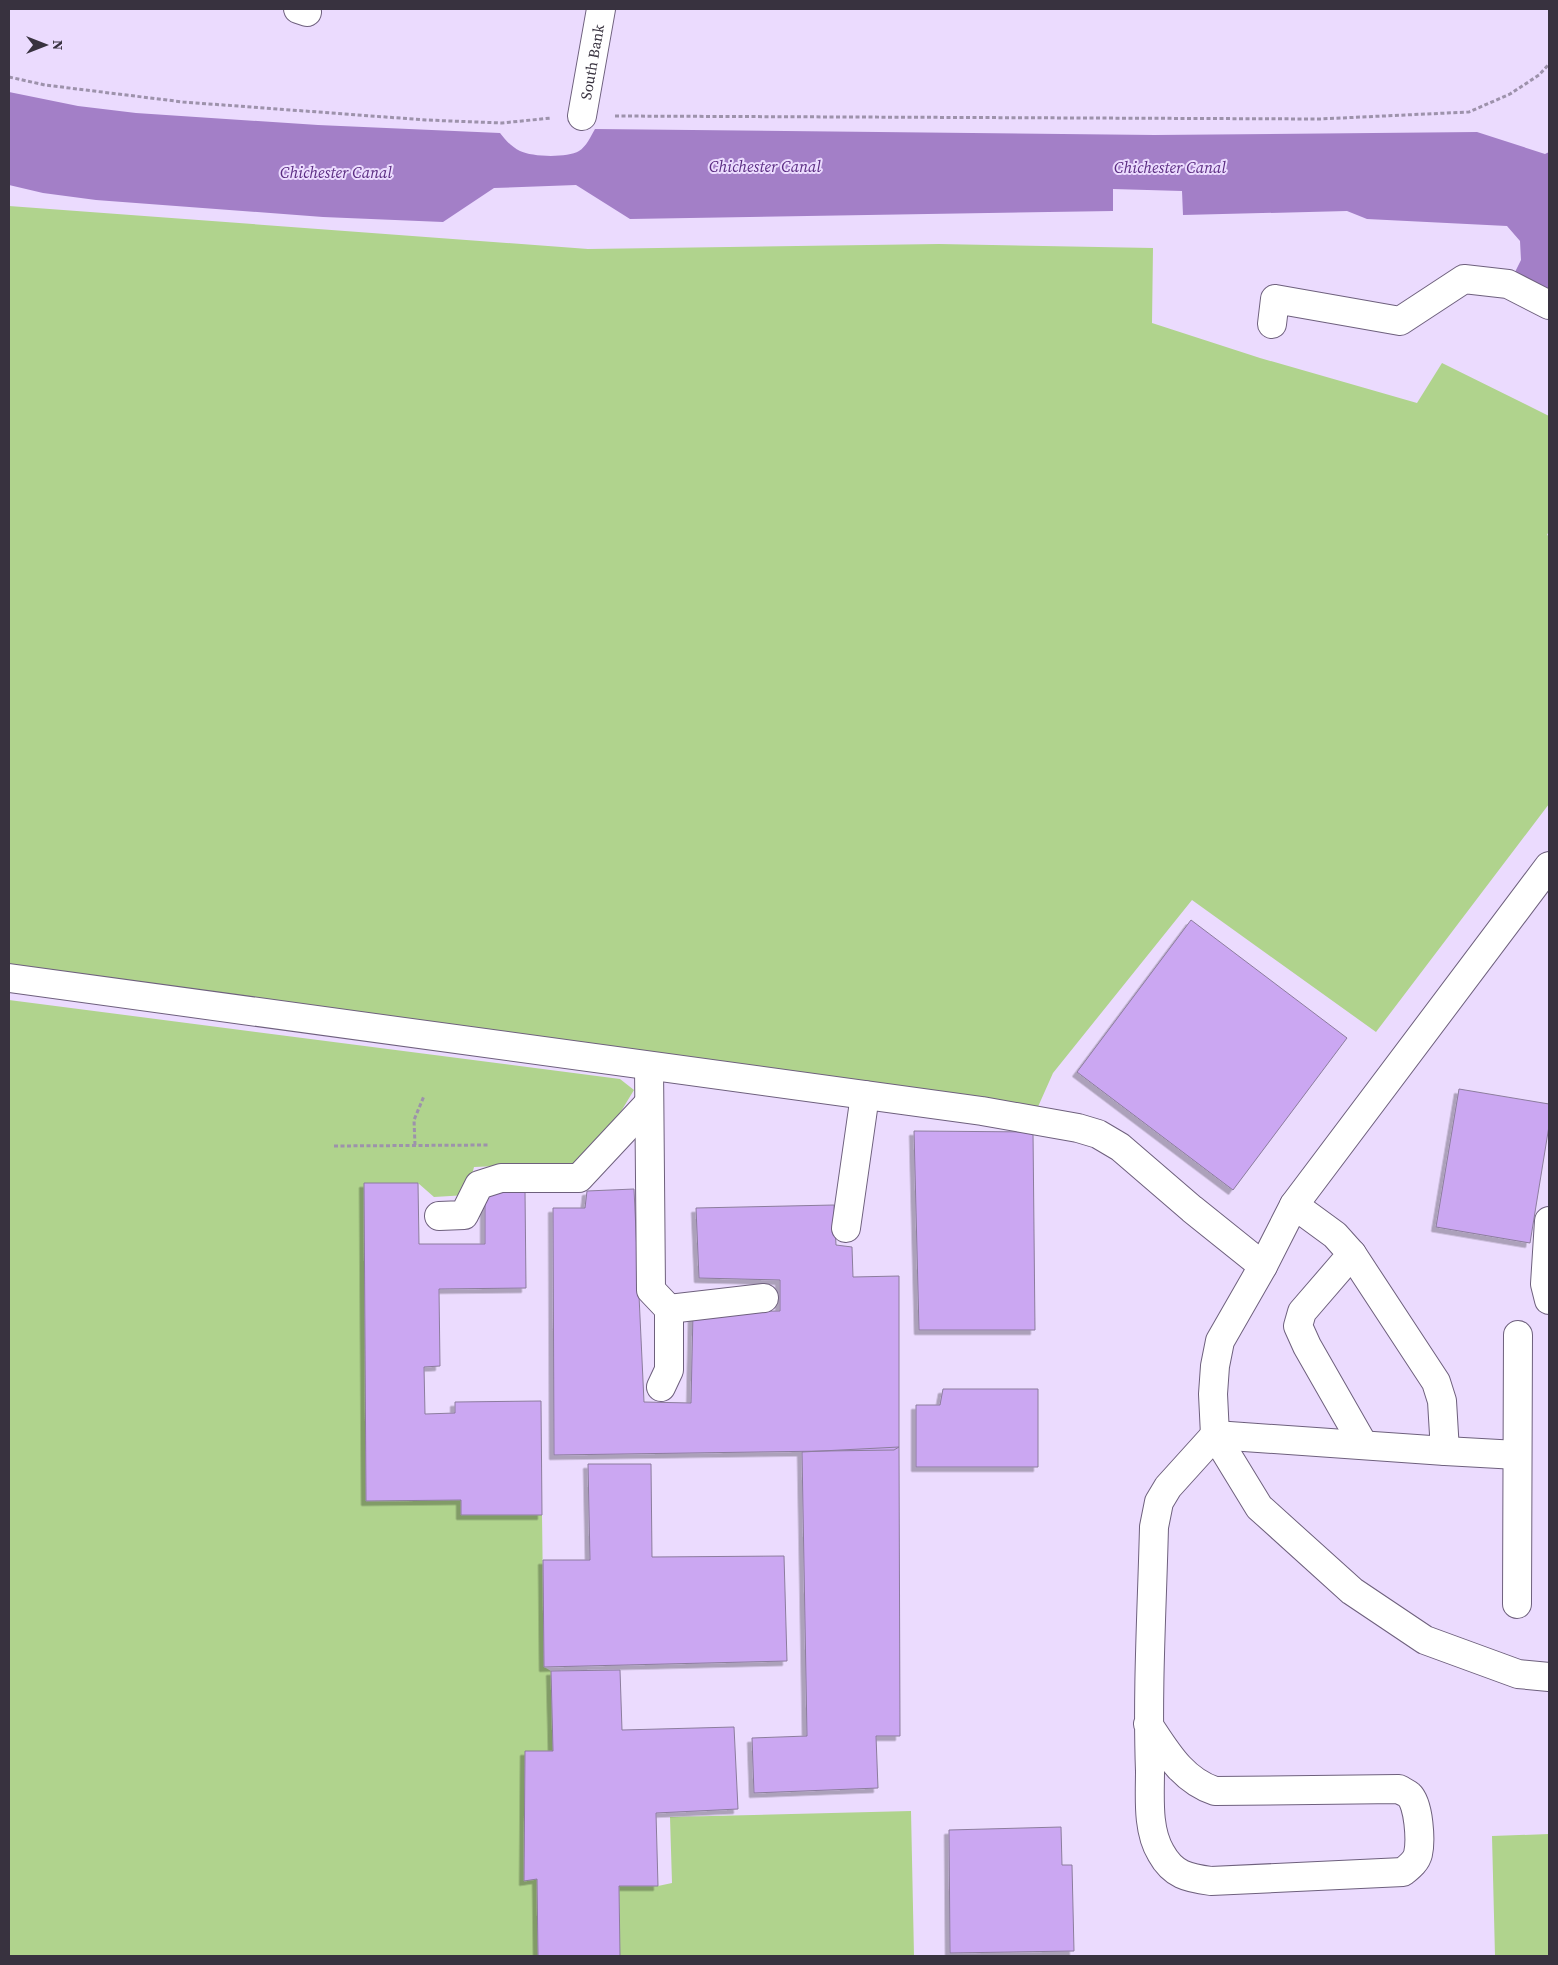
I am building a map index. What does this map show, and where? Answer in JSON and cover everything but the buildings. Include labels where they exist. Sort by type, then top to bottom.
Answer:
[{"type":"street","name":"South Bank","points":[[582,116],[602,9]]},
{"type":"street","points":[[1272,324],[1275,299],[1400,321],[1464,279],[1508,284],[1549,305]]},
{"type":"street","points":[[1549,866],[1294,1205],[1263,1266],[1220,1340],[1215,1366],[1214,1385],[1215,1435],[1259,1507],[1352,1591],[1425,1640],[1518,1674],[1549,1677]]},
{"type":"street","points":[[9,978],[982,1111],[1078,1128],[1098,1134],[1120,1147],[1192,1209],[1263,1266]]},
{"type":"street","points":[[649,1066],[651,1290],[668,1309],[669,1370],[661,1387]]},
{"type":"street","points":[[846,1228],[865,1095]]},
{"type":"street","points":[[439,1216],[464,1215],[479,1185],[501,1178],[578,1178],[649,1103]]},
{"type":"street","points":[[1294,1205],[1335,1236],[1352,1254],[1436,1382],[1442,1401],[1445,1452]]},
{"type":"street","points":[[1549,1221],[1545,1284],[1549,1300]]},
{"type":"street","points":[[1352,1254],[1302,1312],[1298,1326],[1307,1346],[1363,1444]]},
{"type":"street","points":[[668,1309],[764,1298]]},
{"type":"street","points":[[1517,1604],[1518,1335]]},
{"type":"street","points":[[1215,1435],[1363,1444],[1445,1452],[1517,1455]]},
{"type":"street","points":[[1148,1724],[1172,1760],[1186,1776],[1202,1787],[1215,1791],[1398,1789],[1410,1796],[1416,1808],[1419,1840],[1418,1855],[1412,1866],[1403,1872],[1211,1881],[1189,1878],[1172,1869],[1160,1853],[1153,1835],[1148,1724],[1154,1527],[1159,1502],[1168,1487],[1215,1435]]},
{"type":"path","points":[[9,77],[45,85],[183,102],[426,120],[502,123],[582,116],[1319,119],[1469,112],[1510,94],[1539,75],[1549,64]]},
{"type":"path","points":[[415,1145],[414,1120],[424,1096]]},
{"type":"path","points":[[334,1146],[492,1145]]},
{"type":"green space","points":[[9,206],[588,249],[939,244],[1153,248],[1152,323],[1260,358],[1417,403],[1442,363],[1549,416],[1549,531],[1547,535],[1549,536],[1549,804],[1376,1032],[1192,900],[1053,1073],[1037,1109],[9,965]]},
{"type":"green space","points":[[9,1000],[620,1079],[634,1090],[620,1113],[577,1163],[474,1167],[467,1195],[434,1197],[418,1183],[364,1184],[366,1500],[461,1500],[461,1515],[542,1515],[544,1667],[551,1671],[553,1751],[525,1752],[524,1880],[537,1879],[538,1956],[9,1956]]},
{"type":"green space","points":[[911,1811],[914,1956],[620,1956],[619,1886],[658,1886],[672,1883],[670,1817]]},
{"type":"green space","points":[[1549,1834],[1549,1956],[1495,1956],[1492,1836]]},
{"type":"water","name":"Chichester Canal","points":[[9,92],[78,106],[136,113],[318,125],[500,133],[514,148],[520,151],[533,155],[550,156],[566,155],[579,151],[586,144],[595,129],[1155,135],[1477,132],[1545,154],[1549,152],[1549,290],[1514,274],[1521,260],[1520,241],[1507,226],[1367,219],[1347,211],[1183,215],[1182,191],[1113,189],[1113,211],[630,219],[576,185],[494,188],[443,222],[323,217],[96,200],[43,193],[9,185]]}]
